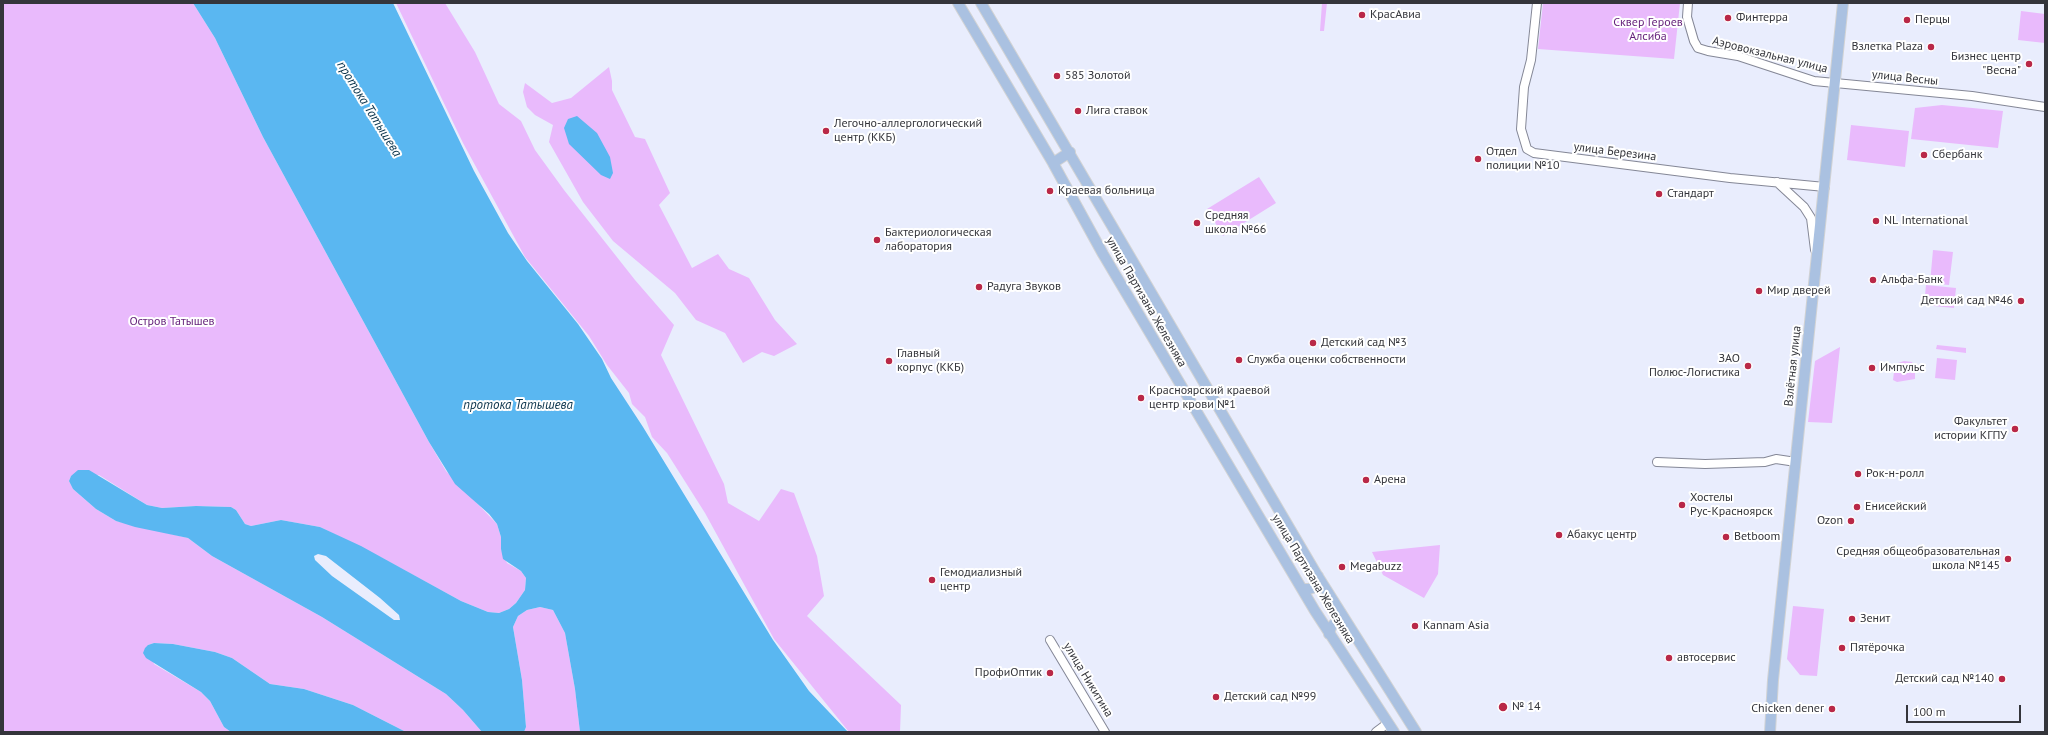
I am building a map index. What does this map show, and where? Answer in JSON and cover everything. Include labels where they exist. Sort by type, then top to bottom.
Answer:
[{"type":"main road","name":"улица Партизана Железняка","points":[[958,3],[1053,163],[1111,267],[1302,589],[1329,634],[1391,728]]},
{"type":"main road","name":"улица Партизана Железняка","points":[[981,3],[1041,106],[1070,152],[1182,348],[1345,622],[1416,732]]},
{"type":"main road","name":"Взлётная улица","points":[[1770,732],[1773,680],[1817,267],[1843,3]]},
{"type":"main road","points":[[1053,163],[1070,152]]},
{"type":"main road","points":[[1302,589],[1315,587],[1318,576]]},
{"type":"main road","points":[[1329,634],[1331,627],[1336,622],[1345,622]]},
{"type":"street","name":"улица Березина","points":[[1537,3],[1531,60],[1524,87],[1521,129],[1528,149],[1534,153],[1824,187]]},
{"type":"street","name":"Аэровокзальная улица","points":[[1688,3],[1687,17],[1690,32],[1698,48],[1708,52],[1738,56],[1814,81],[1835,83]]},
{"type":"street","name":"улица Весны","points":[[1835,83],[1972,96],[2045,107]]},
{"type":"street","points":[[1778,182],[1804,207],[1811,218],[1817,267]]},
{"type":"street","points":[[1656,462],[1705,464],[1764,462],[1776,459],[1796,462]]},
{"type":"street","name":"улица Никитина","points":[[1050,640],[1105,732]]},
{"type":"street","points":[[1376,732],[1391,728]]},
{"type":"green space","name":"Остров Татышев","points":[[3,3],[193,3],[215,38],[263,137],[429,442],[446,471],[497,524],[501,537],[501,549],[507,563],[521,571],[526,578],[525,590],[516,603],[509,609],[499,613],[488,612],[461,601],[382,558],[320,527],[281,520],[251,526],[245,524],[236,510],[231,507],[196,506],[162,508],[147,505],[99,475],[71,476],[69,481],[73,489],[96,509],[116,521],[188,538],[212,556],[322,617],[446,694],[463,710],[482,732],[406,732],[353,705],[304,689],[270,684],[232,658],[215,652],[173,644],[154,643],[148,645],[154,664],[201,692],[210,701],[224,727],[231,732],[3,732]]},
{"type":"green space","points":[[396,3],[445,3],[475,52],[499,104],[521,121],[535,150],[564,190],[635,280],[674,325],[661,355],[724,484],[728,503],[759,521],[781,489],[794,493],[817,556],[824,596],[807,616],[901,705],[900,732],[849,732],[774,639],[705,513],[667,453],[652,437],[645,417],[632,404],[629,393],[607,365],[589,336],[525,257],[463,143]]},
{"type":"green space","points":[[1322,3],[1327,3],[1324,31],[1320,31]]},
{"type":"green space","name":"Сквер Героев Алсиба","points":[[1543,3],[1680,3],[1674,59],[1538,49]]},
{"type":"green space","points":[[2021,11],[2045,14],[2045,43],[2018,40]]},
{"type":"green space","points":[[609,67],[612,90],[635,137],[645,139],[670,193],[659,205],[692,268],[718,254],[729,269],[749,278],[775,320],[797,344],[774,356],[762,352],[743,363],[725,333],[696,320],[675,293],[613,241],[583,202],[549,142],[553,125],[535,115],[527,107],[523,92],[525,83],[552,103],[571,98]]},
{"type":"green space","points":[[1942,105],[2003,111],[1998,148],[1911,139],[1915,108]]},
{"type":"green space","points":[[1851,125],[1909,131],[1905,167],[1847,160]]},
{"type":"green space","points":[[1259,177],[1276,203],[1223,236],[1207,209]]},
{"type":"green space","points":[[1933,250],[1953,252],[1949,285],[1930,283]]},
{"type":"green space","points":[[1926,285],[1956,288],[1954,308],[1924,305]]},
{"type":"green space","points":[[1937,345],[1966,348],[1966,353],[1936,349]]},
{"type":"green space","points":[[1840,347],[1832,423],[1808,422],[1815,361]]},
{"type":"green space","points":[[1937,358],[1957,360],[1955,380],[1935,378]]},
{"type":"green space","points":[[1904,361],[1912,362],[1915,369],[1915,379],[1897,382],[1893,380],[1895,364]]},
{"type":"green space","points":[[1440,545],[1438,574],[1424,598],[1383,575],[1372,552]]},
{"type":"green space","points":[[1793,606],[1824,609],[1817,676],[1800,675],[1787,659]]},
{"type":"green space","points":[[540,607],[553,610],[565,633],[575,689],[580,732],[524,732],[526,727],[522,680],[513,627],[518,616],[527,610]]},
{"type":"water","name":"протока Татышева","points":[[193,3],[393,3],[474,171],[508,233],[527,261],[578,324],[602,359],[611,378],[643,427],[773,640],[809,691],[848,732],[580,732],[575,689],[565,633],[553,610],[540,607],[527,610],[518,616],[513,627],[522,680],[526,727],[524,732],[482,732],[463,710],[446,694],[322,617],[212,556],[188,538],[135,527],[116,521],[96,509],[73,489],[69,481],[71,476],[78,470],[89,470],[147,505],[162,508],[196,506],[231,507],[236,510],[245,524],[251,526],[281,520],[320,527],[361,546],[461,601],[488,612],[499,613],[509,609],[516,603],[525,590],[526,578],[521,571],[503,559],[501,537],[497,524],[489,514],[455,484],[429,442],[263,137],[215,38]],"holes":[[[318,554],[326,556],[380,598],[399,615],[400,620],[394,620],[332,576],[315,560],[314,556]]]},
{"type":"water","points":[[577,116],[597,133],[610,157],[613,173],[610,179],[601,175],[569,144],[564,128],[568,119]]},
{"type":"water","points":[[154,643],[173,644],[215,652],[232,658],[270,684],[304,689],[353,705],[406,732],[231,732],[224,727],[210,701],[201,692],[146,658],[143,653],[145,648]]},
{"type":"place","name":"КрасАвиа","points":[[1362,15]]},
{"type":"place","name":"Финтерра","points":[[1728,18]]},
{"type":"place","name":"Перцы","points":[[1907,20]]},
{"type":"place","name":"Взлетка Plaza","points":[[1931,47]]},
{"type":"place","name":"Бизнес центр \"Весна\"","points":[[2029,64]]},
{"type":"place","name":"585 Золотой","points":[[1057,76]]},
{"type":"place","name":"Лига ставок","points":[[1078,111]]},
{"type":"place","name":"Легочно-аллергологический центр (ККБ)","points":[[826,131]]},
{"type":"place","name":"Сбербанк","points":[[1924,155]]},
{"type":"place","name":"Отдел полиции №10","points":[[1478,159]]},
{"type":"place","name":"Краевая больница","points":[[1050,191]]},
{"type":"place","name":"Стандарт","points":[[1659,194]]},
{"type":"place","name":"NL International","points":[[1876,221]]},
{"type":"place","name":"Средняя школа №66","points":[[1197,223]]},
{"type":"place","name":"Бактериологическая лаборатория","points":[[877,240]]},
{"type":"place","name":"Альфа-Банк","points":[[1873,280]]},
{"type":"place","name":"Радуга Звуков","points":[[979,287]]},
{"type":"place","name":"Мир дверей","points":[[1759,291]]},
{"type":"place","name":"Детский сад №46","points":[[2021,301]]},
{"type":"place","name":"Детский сад №3","points":[[1313,343]]},
{"type":"place","name":"Служба оценки собственности","points":[[1239,360]]},
{"type":"place","name":"Главный корпус (ККБ)","points":[[889,361]]},
{"type":"place","name":"ЗАО Полюс-Логистика","points":[[1748,366]]},
{"type":"place","name":"Импульс","points":[[1872,368]]},
{"type":"place","name":"Красноярский краевой центр крови №1","points":[[1141,398]]},
{"type":"place","name":"Факультет истории КГПУ","points":[[2015,429]]},
{"type":"place","name":"Рок-н-ролл","points":[[1858,474]]},
{"type":"place","name":"Арена","points":[[1366,480]]},
{"type":"place","name":"Хостелы Рус-Красноярск","points":[[1682,505]]},
{"type":"place","name":"Енисейский","points":[[1857,507]]},
{"type":"place","name":"Ozon","points":[[1851,521]]},
{"type":"place","name":"Абакус центр","points":[[1559,535]]},
{"type":"place","name":"Betboom","points":[[1726,537]]},
{"type":"place","name":"Средняя общеобразовательная школа №145","points":[[2008,559]]},
{"type":"place","name":"Megabuzz","points":[[1342,567]]},
{"type":"place","name":"Гемодиализный центр","points":[[932,580]]},
{"type":"place","name":"Зенит","points":[[1852,619]]},
{"type":"place","name":"Kannam Asia","points":[[1415,626]]},
{"type":"place","name":"Пятёрочка","points":[[1842,648]]},
{"type":"place","name":"автосервис","points":[[1669,658]]},
{"type":"place","name":"ПрофиОптик","points":[[1050,673]]},
{"type":"place","name":"Детский сад №140","points":[[2002,679]]},
{"type":"place","name":"Детский сад №99","points":[[1216,697]]},
{"type":"place","name":"№ 14","points":[[1503,707]]},
{"type":"place","name":"Chicken dener","points":[[1832,709]]}]
